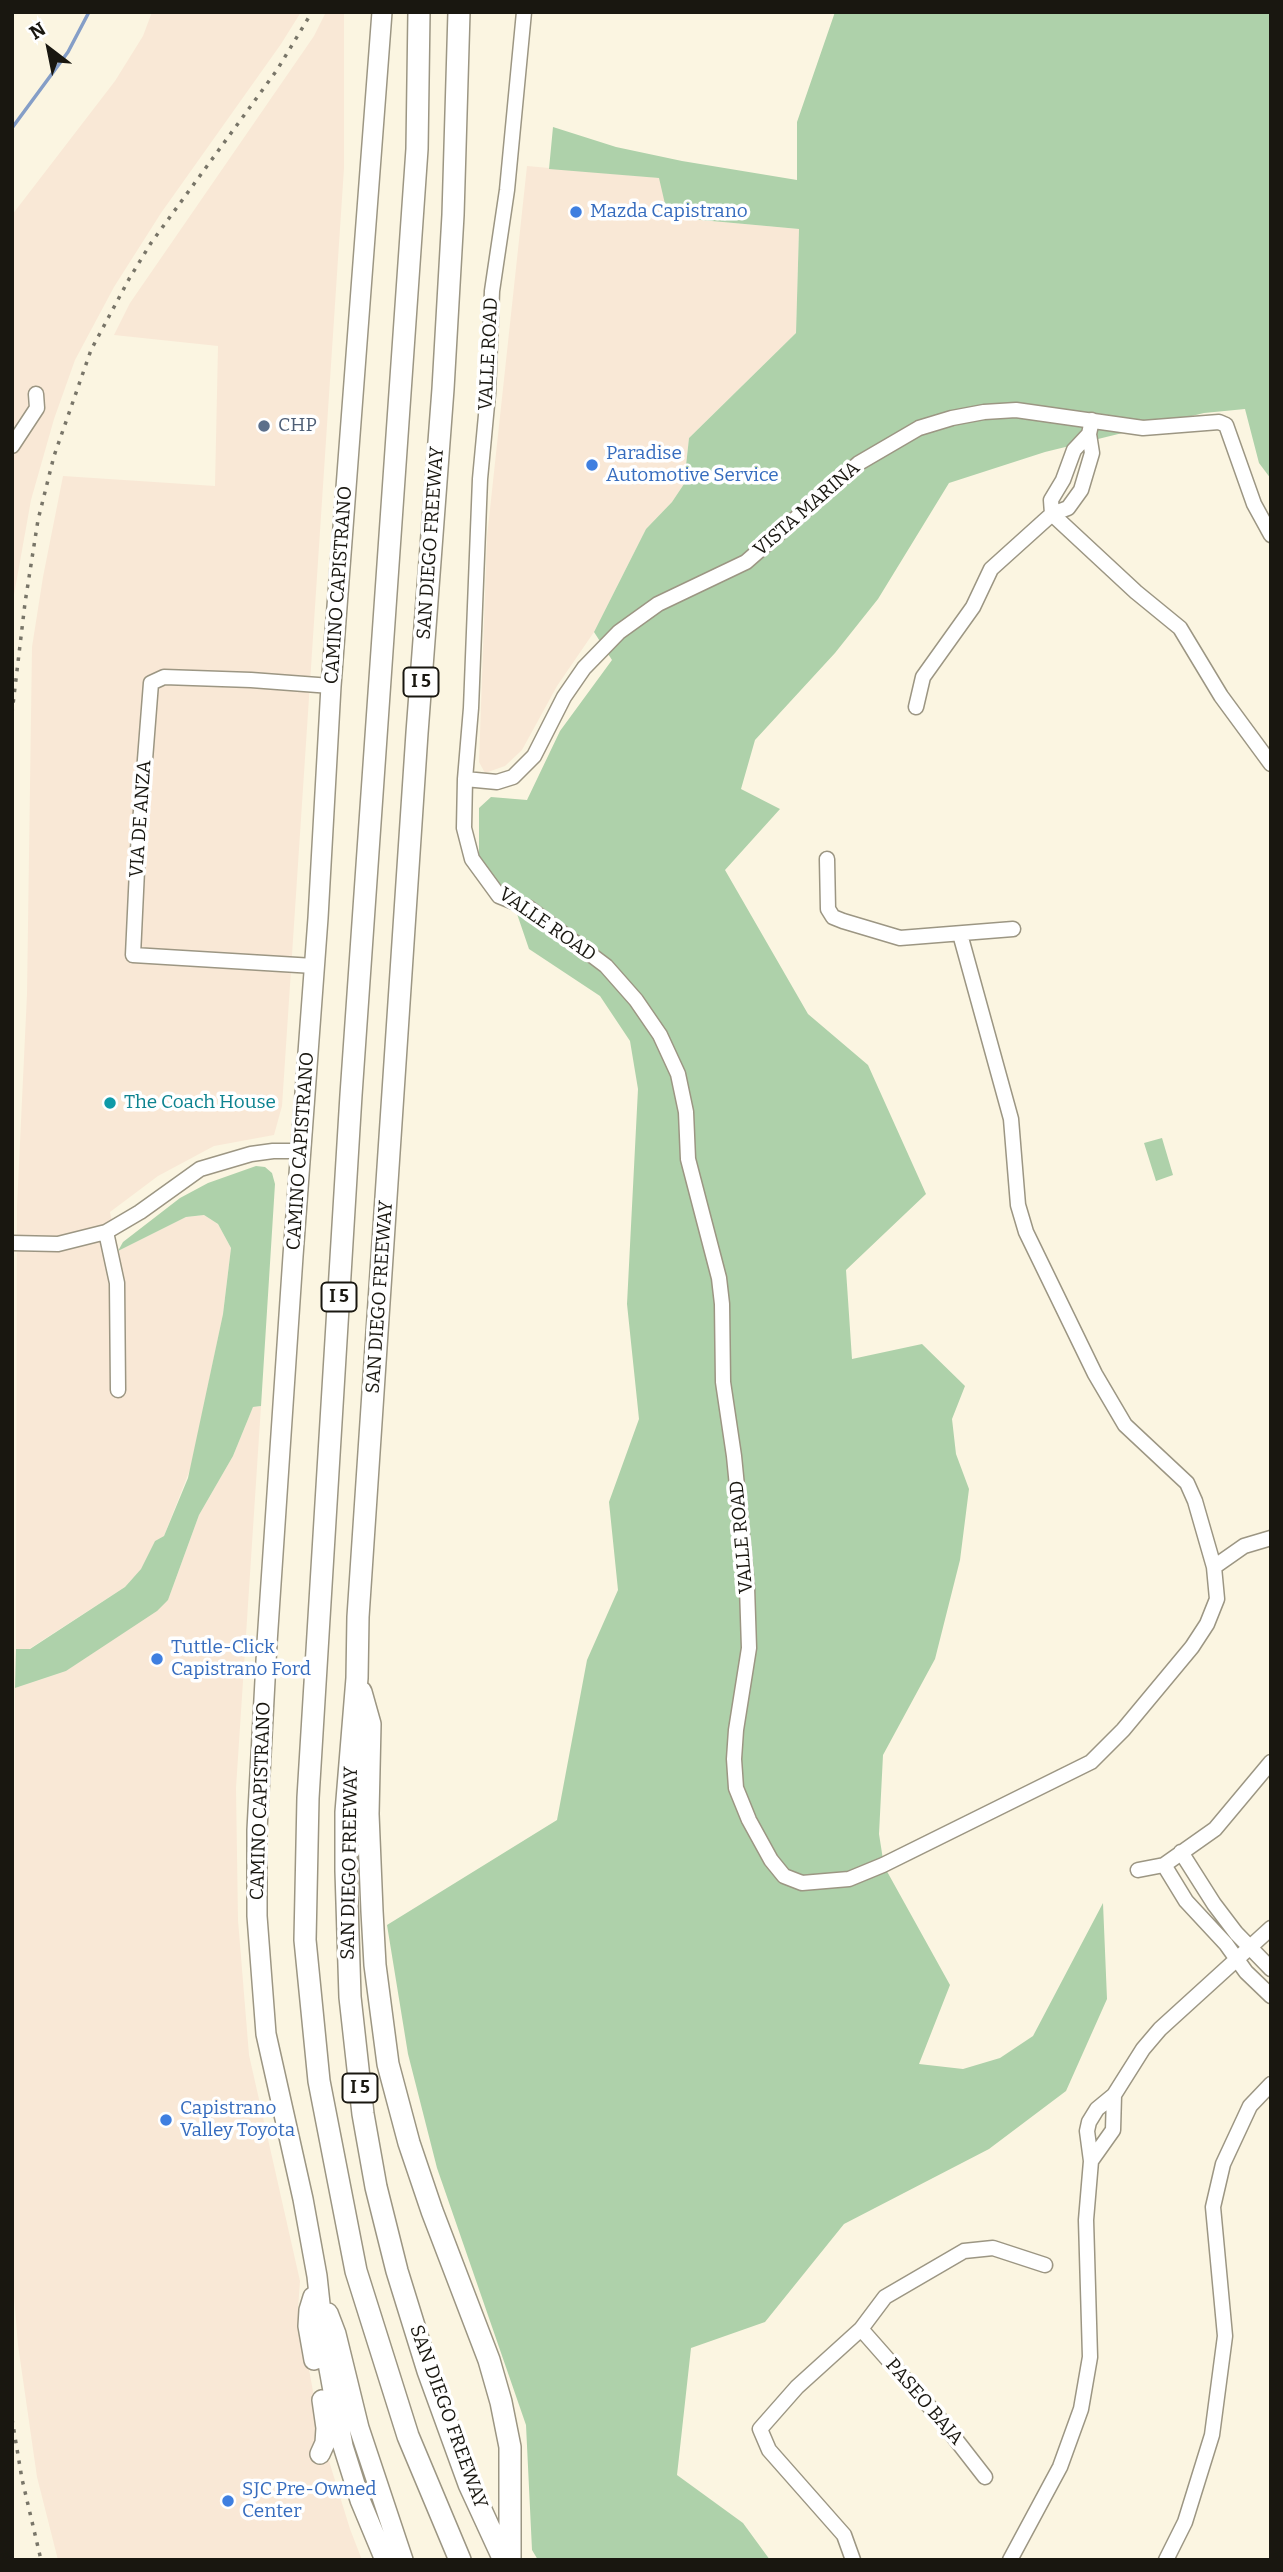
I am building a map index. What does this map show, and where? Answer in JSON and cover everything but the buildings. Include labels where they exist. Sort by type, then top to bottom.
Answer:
[{"type":"highway","name":"I 5","points":[[419,12],[417,149],[350,1109],[308,1798],[305,1940],[319,2081],[356,2271],[408,2436],[460,2560]]},
{"type":"highway","name":"SAN DIEGO FREEWAY","points":[[459,12],[453,215],[443,389],[416,746],[358,1617],[357,1678],[346,1812],[346,1871],[350,1997],[363,2115],[376,2187],[397,2271],[428,2371],[469,2484],[504,2560]]},
{"type":"highway","points":[[460,46],[472,12]]},
{"type":"highway","points":[[357,1678],[370,1724],[368,1814],[372,1911],[375,1965],[388,2064],[409,2143],[489,2360],[501,2402],[510,2446],[510,2560]]},
{"type":"main road","name":"CAMINO CAPISTRANO","points":[[382,12],[331,686],[323,855],[267,1643],[257,1829],[257,1916],[266,2034],[303,2199],[343,2446],[364,2511],[391,2556]]},
{"type":"main road","name":"CAMINO CAPISTRANO","points":[[317,2286],[337,2334],[391,2556]]},
{"type":"main road","points":[[317,2286],[309,2311],[308,2326],[326,2428],[325,2443],[320,2454]]},
{"type":"main road","points":[[329,2316],[350,2416],[351,2428],[348,2440],[343,2446]]},
{"type":"street","name":"VALLE ROAD","points":[[524,12],[507,190],[491,309],[488,394],[480,479],[464,828],[472,859],[499,896],[529,908],[606,966],[636,1000],[660,1035],[678,1074],[686,1112],[688,1159],[719,1279],[723,1382],[734,1456],[747,1587],[749,1648],[734,1759],[736,1788],[754,1830],[771,1860],[784,1876],[802,1884],[849,1878],[935,1841],[1091,1762],[1124,1730],[1200,1636],[1217,1599],[1214,1567],[1195,1501],[1187,1483],[1125,1425],[1096,1374],[1026,1232],[1018,1205],[1011,1119],[960,934]]},
{"type":"street","points":[[12,446],[37,408],[36,394]]},
{"type":"street","name":"VISTA MARINA","points":[[465,779],[497,782],[513,778],[534,756],[564,697],[584,668],[620,632],[659,604],[746,562],[859,463],[919,428],[985,412],[1016,410],[1090,427],[1143,428],[1219,422],[1226,425],[1254,504],[1271,535]]},
{"type":"street","points":[[1090,427],[1074,450],[1063,480],[1051,500],[1052,514],[1136,592],[1180,628],[1221,696],[1271,764]]},
{"type":"street","points":[[916,707],[923,677],[973,607],[991,569],[1052,514],[1068,508],[1081,490],[1092,453],[1090,427]]},
{"type":"street","points":[[1063,480],[1081,490]]},
{"type":"street","name":"VIA DE ANZA","points":[[314,966],[133,955],[138,841],[149,687],[155,680],[164,677],[240,679],[331,686]]},
{"type":"street","points":[[827,859],[828,909],[833,917],[900,938],[1013,929]]},
{"type":"street","points":[[12,1243],[58,1244],[106,1232],[140,1212],[200,1168],[251,1154],[272,1151],[300,1152]]},
{"type":"street","points":[[106,1232],[117,1283],[118,1390]]},
{"type":"street","points":[[1214,1567],[1244,1546],[1271,1538]]},
{"type":"street","points":[[1138,1870],[1164,1865],[1215,1829],[1271,1762]]},
{"type":"street","points":[[1181,1852],[1221,1913],[1271,1969]]},
{"type":"street","points":[[1164,1865],[1186,1901],[1271,1996]]},
{"type":"street","points":[[1186,1901],[1205,1888]]},
{"type":"street","points":[[1010,2560],[1060,2467],[1081,2409],[1090,2357],[1086,2220],[1091,2161],[1087,2141],[1088,2122],[1097,2109],[1114,2095],[1143,2049],[1160,2029],[1271,1928]]},
{"type":"street","points":[[1166,2560],[1185,2522],[1212,2435],[1225,2336],[1213,2207],[1223,2164],[1250,2106],[1271,2084]]},
{"type":"street","points":[[1091,2161],[1113,2130],[1114,2095]]},
{"type":"street","points":[[853,2560],[844,2535],[769,2450],[760,2429],[797,2387],[861,2329],[885,2297],[964,2251],[993,2248],[1045,2265]]},
{"type":"street","name":"PASEO BAJA","points":[[861,2329],[944,2423],[985,2477]]},
{"type":"shaded area","points":[[152,12],[301,12],[161,213],[114,287],[75,360],[54,419],[31,500],[12,606],[12,215],[115,81],[143,36]]},
{"type":"shaded area","points":[[326,12],[344,12],[344,168],[282,1106],[274,1135],[214,1146],[158,1176],[110,1212],[118,1251],[186,1217],[204,1215],[218,1224],[231,1248],[223,1314],[191,1467],[164,1536],[155,1541],[141,1569],[125,1587],[29,1649],[16,1649],[17,1206],[27,994],[32,647],[43,577],[63,476],[215,486],[218,346],[114,335],[130,303],[314,36]]},
{"type":"shaded area","points":[[527,166],[660,178],[668,217],[799,229],[796,333],[689,438],[684,484],[672,502],[646,529],[594,632],[557,686],[522,750],[505,766],[485,773],[479,762],[487,537]]},
{"type":"shaded area","points":[[261,1406],[236,1788],[238,1920],[249,2055],[300,2281],[298,2309],[321,2435],[362,2560],[58,2560],[37,2477],[18,2345],[12,2274],[15,1688],[66,1671],[168,1600],[199,1515],[233,1456],[253,1407]]},
{"type":"green space","points":[[835,12],[1271,12],[1271,479],[1259,463],[1245,409],[1204,413],[1045,452],[949,483],[878,599],[835,653],[755,740],[741,789],[780,809],[725,870],[808,1014],[868,1065],[926,1194],[846,1270],[852,1359],[922,1344],[965,1386],[952,1419],[956,1454],[969,1489],[960,1560],[935,1659],[883,1755],[879,1834],[884,1866],[950,1985],[919,2064],[963,2069],[1000,2058],[1033,2036],[1103,1903],[1107,1999],[1066,2091],[989,2149],[844,2224],[765,2322],[691,2348],[677,2475],[743,2523],[770,2560],[538,2560],[532,2550],[526,2425],[437,2168],[408,2054],[387,1925],[557,1820],[587,1660],[618,1590],[609,1502],[639,1419],[627,1304],[638,1089],[630,1041],[600,996],[529,949],[515,908],[479,857],[479,808],[491,797],[527,800],[560,731],[612,660],[594,632],[646,529],[672,502],[684,484],[689,438],[796,333],[799,229],[668,217],[659,178],[549,169],[553,127],[616,147],[797,180],[797,122]]},
{"type":"green space","points":[[1162,1138],[1173,1175],[1156,1181],[1144,1143]]},
{"type":"green space","points":[[256,1166],[265,1167],[272,1173],[275,1184],[261,1406],[253,1407],[233,1456],[199,1515],[168,1600],[157,1611],[66,1671],[15,1688],[16,1649],[30,1649],[125,1587],[141,1569],[155,1541],[164,1536],[188,1478],[223,1314],[231,1248],[218,1224],[204,1215],[186,1217],[118,1251],[123,1242],[180,1198],[208,1183]]},
{"type":"waterway","points":[[12,128],[68,52],[89,12]]},
{"type":"railway","points":[[12,713],[38,520],[54,456],[91,350],[151,243],[277,70],[312,12]]},
{"type":"railway","points":[[12,2419],[22,2479],[41,2560]]},
{"type":"place","name":"Mazda Capistrano","points":[[576,212]]},
{"type":"place","name":"CHP","points":[[264,426]]},
{"type":"place","name":"Paradise Automotive Service","points":[[592,465]]},
{"type":"place","name":"The Coach House","points":[[110,1103]]},
{"type":"place","name":"Tuttle-Click Capistrano Ford","points":[[157,1659]]},
{"type":"place","name":"Capistrano Valley Toyota","points":[[166,2120]]},
{"type":"place","name":"SJC Pre-Owned Center","points":[[228,2501]]}]
